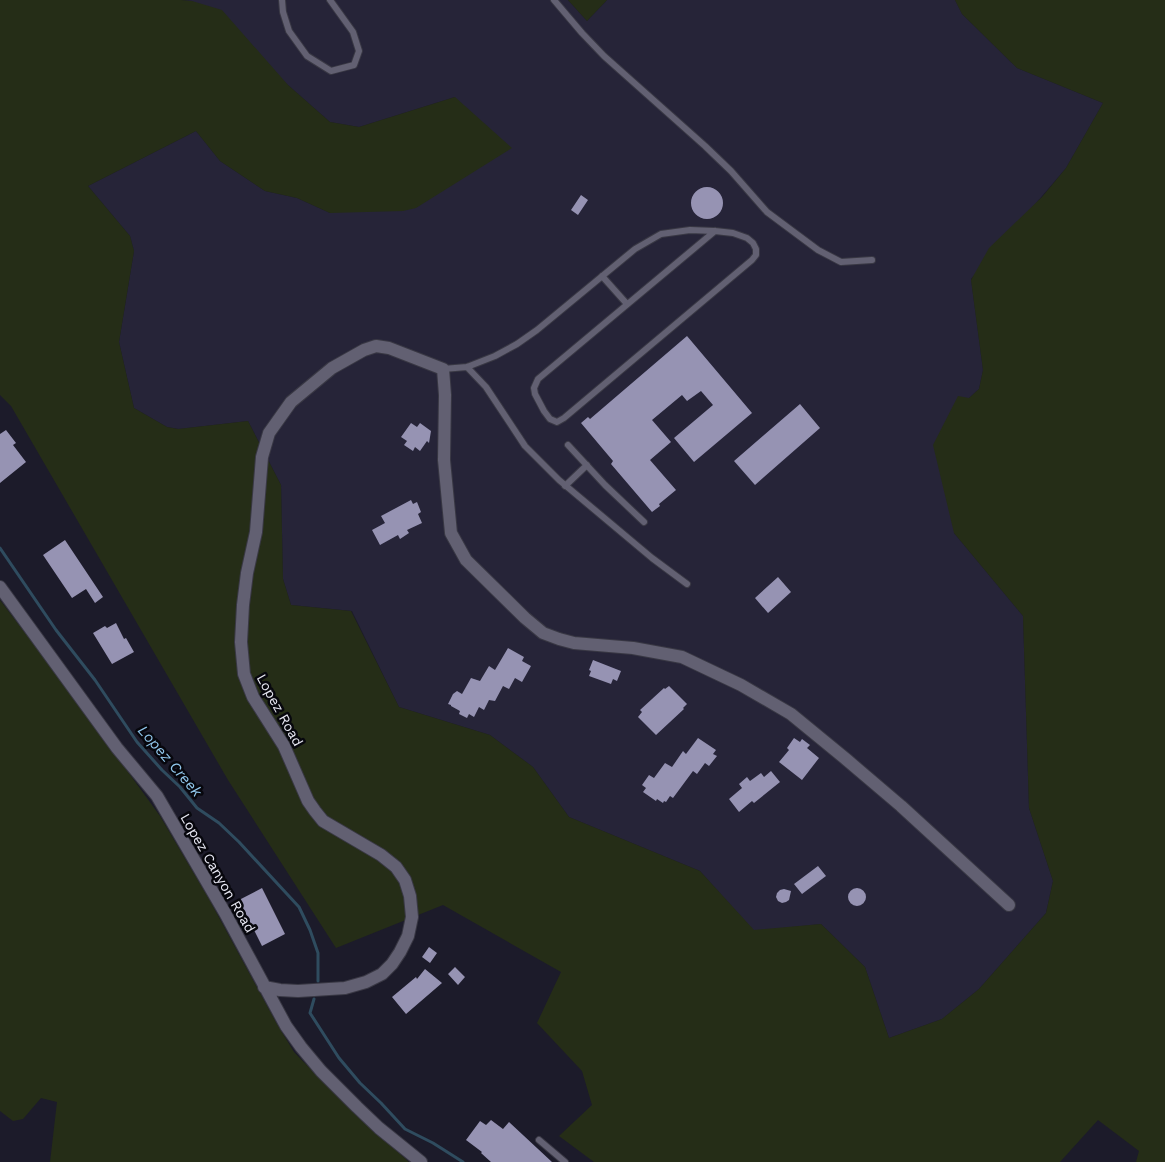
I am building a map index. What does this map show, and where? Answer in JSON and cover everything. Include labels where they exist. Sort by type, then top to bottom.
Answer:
[{"type":"street","name":"Lopez Road","points":[[264,987],[298,991],[344,988],[366,982],[382,974],[392,964],[408,936],[412,917],[410,896],[405,880],[396,867],[381,855],[323,821],[315,811],[308,800],[284,746],[253,697],[244,674],[241,642],[243,605],[256,532],[262,457],[269,433],[291,402],[332,368],[364,350],[376,346],[390,348],[443,369]]},
{"type":"street","points":[[443,369],[445,395],[444,460],[451,533],[466,560],[525,618],[543,633],[560,639],[632,648],[682,657],[741,685],[791,714],[902,806],[1009,905]]},
{"type":"street","name":"Lopez Canyon Road","points":[[0,587],[117,748],[157,796],[225,913],[286,1026],[301,1047],[321,1071],[379,1128],[421,1162]]},
{"type":"lane","points":[[282,0],[283,12],[289,31],[306,56],[331,71],[354,65],[358,50],[353,32],[330,0]]},
{"type":"lane","points":[[554,0],[604,56],[731,171],[766,212],[818,250],[841,262],[872,260]]},
{"type":"lane","points":[[443,369],[467,367],[495,356],[517,344],[537,330],[634,249],[661,234],[690,230],[715,230],[733,233],[747,238],[753,243],[756,254],[752,260],[557,422],[550,419],[535,394],[534,388],[538,380],[715,230]]},
{"type":"lane","points":[[602,276],[627,304]]},
{"type":"lane","points":[[467,367],[486,387],[525,446],[565,486],[652,558],[687,584]]},
{"type":"lane","points":[[568,445],[605,485],[644,522]]},
{"type":"lane","points":[[565,486],[587,465]]},
{"type":"lane","points":[[539,1140],[565,1162]]},
{"type":"shaded area","points":[[181,0],[568,0],[587,21],[607,0],[955,0],[962,14],[1017,68],[1103,103],[1066,168],[971,279],[983,370],[979,389],[969,398],[954,533],[1023,616],[1029,808],[1053,881],[1046,913],[979,989],[942,1019],[889,1038],[865,967],[821,924],[754,931],[700,871],[569,817],[533,767],[490,735],[399,707],[352,611],[291,605],[283,579],[281,485],[248,421],[179,429],[167,427],[134,408],[119,342],[134,251],[130,236],[88,186],[196,131],[220,161],[265,191],[297,198],[330,213],[455,97],[359,127],[330,122],[192,1]]},
{"type":"green space","points":[[0,0],[192,1],[222,10],[288,85],[330,122],[359,127],[455,97],[512,148],[416,208],[403,211],[330,213],[297,198],[265,191],[220,161],[196,131],[88,186],[130,236],[134,251],[119,342],[134,408],[167,427],[178,429],[248,421],[281,485],[283,579],[291,605],[351,611],[399,707],[490,735],[533,767],[569,817],[700,871],[754,930],[821,924],[865,967],[889,1038],[942,1019],[979,989],[1046,913],[1053,881],[1029,808],[1023,616],[954,533],[933,445],[958,396],[969,398],[979,389],[983,370],[971,280],[989,248],[1042,197],[1066,168],[1103,103],[1017,68],[962,14],[955,0],[1165,0],[1165,1162],[1136,1162],[1139,1151],[1098,1120],[1060,1162],[594,1162],[559,1136],[592,1105],[582,1071],[537,1023],[561,972],[443,905],[336,948],[228,780],[11,406],[0,395]]},
{"type":"green space","points":[[568,0],[607,0],[587,21]]},
{"type":"green space","points":[[0,600],[160,816],[209,899],[294,1052],[329,1088],[409,1162],[50,1162],[57,1102],[41,1098],[23,1119],[13,1121],[0,1111]]},
{"type":"building","points":[[707,187],[718,192],[723,203],[718,214],[707,219],[696,214],[691,203],[696,192]]},
{"type":"building","points":[[581,195],[588,200],[578,215],[571,210]]},
{"type":"building","points":[[687,336],[752,413],[694,462],[674,438],[713,405],[701,391],[687,401],[682,395],[652,420],[671,442],[650,460],[676,490],[652,512],[611,464],[613,461],[581,423],[588,417],[590,419]]},
{"type":"building","points":[[800,404],[820,428],[755,485],[734,461]]},
{"type":"building","points":[[411,423],[417,427],[420,423],[431,431],[429,443],[427,441],[420,451],[415,447],[413,451],[404,445],[407,441],[401,437]]},
{"type":"building","points":[[6,430],[16,443],[13,445],[26,462],[0,483],[0,434]]},
{"type":"building","points":[[411,500],[413,504],[417,502],[421,512],[418,514],[422,523],[407,530],[409,533],[400,539],[398,535],[380,545],[372,530],[385,523],[381,516]]},
{"type":"building","points":[[65,540],[103,597],[95,603],[86,589],[72,598],[43,555]]},
{"type":"building","points":[[778,577],[791,592],[768,613],[755,598]]},
{"type":"building","points":[[116,623],[124,639],[126,638],[134,652],[112,664],[93,633],[105,626],[107,628]]},
{"type":"building","points":[[508,648],[524,657],[522,661],[531,666],[522,682],[515,678],[509,689],[503,686],[495,701],[489,700],[484,710],[479,707],[474,717],[469,714],[467,718],[459,714],[460,711],[448,704],[453,694],[457,691],[462,694],[471,678],[480,681],[489,666],[495,670]]},
{"type":"building","points":[[593,660],[621,671],[617,681],[613,679],[611,684],[589,676]]},
{"type":"building","points":[[669,686],[687,704],[656,735],[638,717],[642,712],[640,710],[664,688]]},
{"type":"building","points":[[698,738],[716,750],[713,754],[717,756],[709,766],[705,763],[697,774],[693,771],[673,798],[670,796],[666,802],[664,801],[663,803],[657,799],[656,801],[643,792],[646,788],[642,785],[649,775],[654,778],[665,763],[672,767],[683,751],[686,754]]},
{"type":"building","points":[[794,738],[800,742],[802,739],[810,745],[807,748],[819,758],[802,780],[779,762],[789,750],[787,748]]},
{"type":"building","points":[[771,771],[780,782],[754,803],[752,801],[739,812],[729,799],[742,788],[739,784],[747,777],[750,781],[761,773],[764,777]]},
{"type":"building","points":[[818,866],[826,876],[802,894],[794,884]]},
{"type":"building","points":[[262,888],[285,934],[262,946],[239,900]]},
{"type":"building","points":[[857,888],[863,891],[866,897],[863,903],[857,906],[851,903],[848,897],[851,891]]},
{"type":"building","points":[[780,890],[791,891],[789,900],[782,903],[776,897]]},
{"type":"building","points":[[429,947],[437,953],[430,963],[422,957]]},
{"type":"building","points":[[455,967],[465,977],[458,985],[448,974]]},
{"type":"building","points":[[425,969],[442,983],[406,1014],[392,997],[416,977],[417,979]]},
{"type":"building","points":[[491,1120],[503,1129],[509,1122],[552,1162],[491,1162],[482,1152],[466,1140],[480,1121],[486,1125]]},
{"type":"waterway","name":"Lopez Creek","points":[[0,548],[56,630],[95,680],[137,742],[180,787],[197,808],[219,823],[239,842],[299,907],[318,953],[318,981]]},
{"type":"waterway","name":"Lopez Creek","points":[[314,999],[310,1013],[339,1058],[360,1083],[405,1129],[433,1143],[463,1162]]}]
